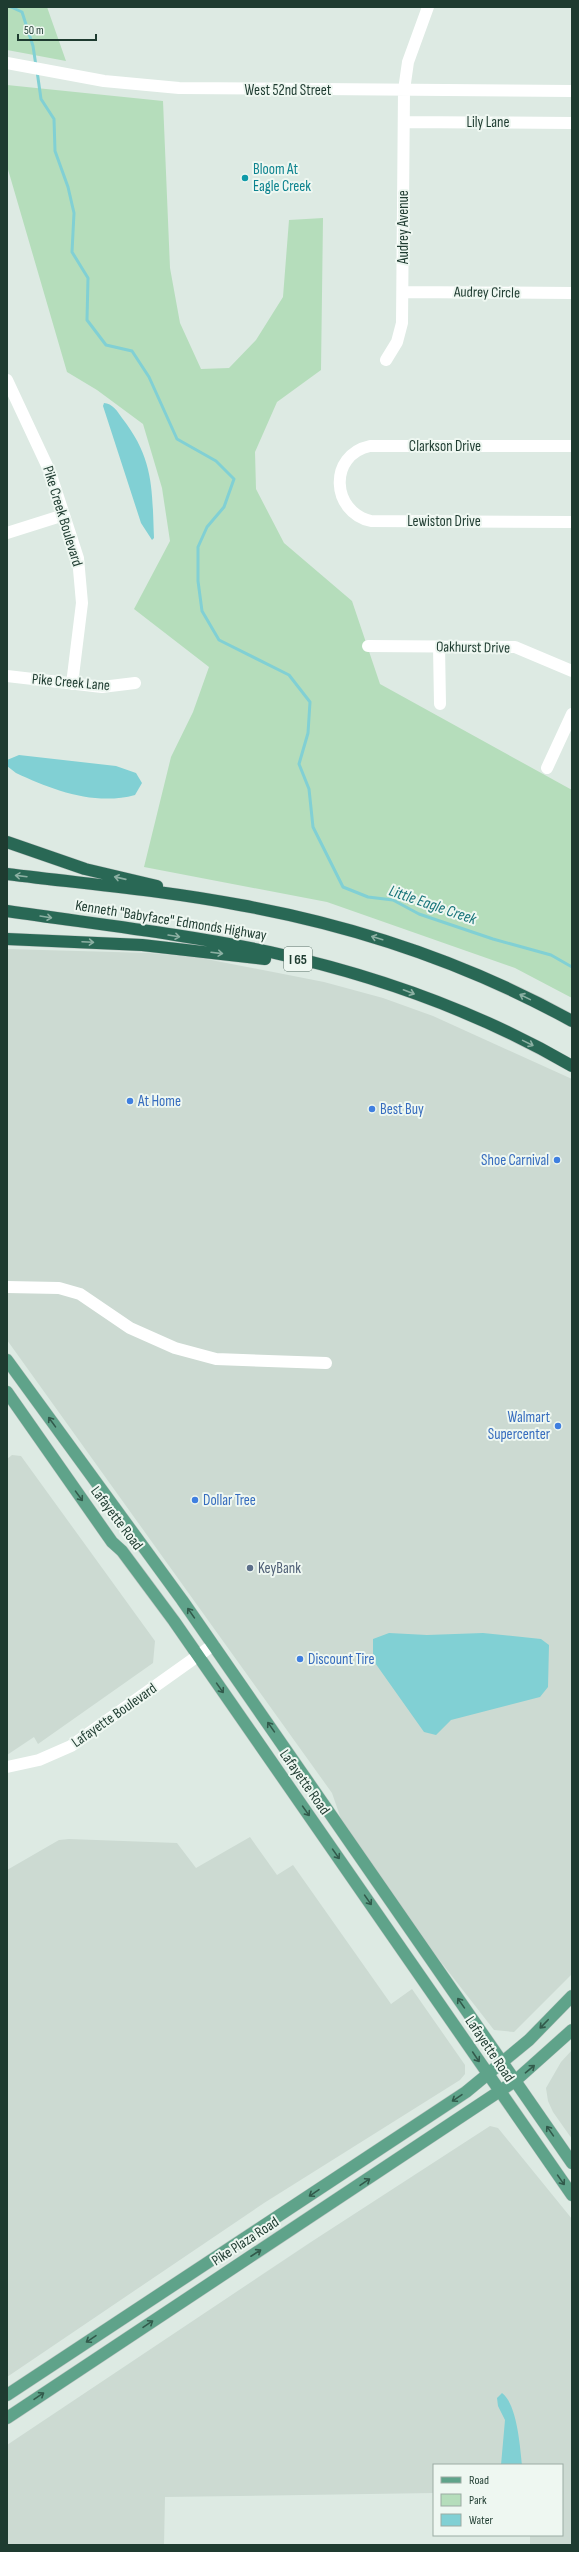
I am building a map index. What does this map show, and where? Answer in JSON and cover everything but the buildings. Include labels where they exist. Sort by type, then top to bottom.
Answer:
[{"type":"highway","points":[[7,842],[53,860],[103,874],[240,905]]},
{"type":"highway","name":"Kenneth \"Babyface\" Edmonds Highway","points":[[7,874],[240,905],[326,923],[414,951],[473,973],[572,1021]]},
{"type":"highway","name":"Kenneth \"Babyface\" Edmonds Highway","points":[[7,911],[247,948],[325,965],[389,985],[484,1022],[572,1066]]},
{"type":"highway","points":[[7,939],[142,945],[200,950],[299,965],[389,985]]},
{"type":"main road","name":"Lafayette Road","points":[[7,1360],[213,1645],[572,2163]]},
{"type":"main road","name":"Lafayette Road","points":[[7,1392],[103,1528],[122,1551],[198,1656],[572,2195]]},
{"type":"main road","name":"Pike Plaza Road","points":[[7,2395],[489,2075],[572,1996]]},
{"type":"main road","name":"Pike Plaza Road","points":[[7,2418],[500,2092],[515,2081],[572,2030]]},
{"type":"main road","points":[[298,2203],[309,2219]]},
{"type":"main road","points":[[208,2262],[220,2277]]},
{"type":"street","name":"Audrey Avenue","points":[[386,360],[400,333],[403,292],[404,90],[408,62],[428,7]]},
{"type":"street","name":"West 52nd Street","points":[[7,63],[112,82],[179,88],[572,91]]},
{"type":"street","name":"Lily Lane","points":[[404,122],[572,123]]},
{"type":"street","name":"Audrey Circle","points":[[403,292],[572,293]]},
{"type":"street","name":"Pike Creek Boulevard","points":[[7,380],[42,452],[78,558],[81,583],[81,612],[72,684]]},
{"type":"street","name":"Clarkson Drive","points":[[339,482],[341,469],[346,460],[354,452],[370,446],[572,446]]},
{"type":"street","name":"Lewiston Drive","points":[[339,482],[341,494],[348,508],[358,516],[371,521],[572,522]]},
{"type":"street","points":[[7,533],[64,515]]},
{"type":"street","name":"Oakhurst Drive","points":[[368,646],[515,647],[572,671]]},
{"type":"street","points":[[439,646],[440,704]]},
{"type":"street","name":"Pike Creek Lane","points":[[7,676],[102,687],[135,683]]},
{"type":"street","points":[[547,768],[572,714]]},
{"type":"street","points":[[7,1287],[58,1288],[80,1294],[130,1328],[175,1348],[216,1360],[326,1363]]},
{"type":"street","name":"Lafayette Boulevard","points":[[7,1767],[39,1760],[65,1750],[213,1645]]},
{"type":"shaded area","points":[[7,949],[149,953],[201,958],[324,982],[383,998],[433,1016],[572,1079],[572,1974],[514,2032],[494,2030],[437,1957],[341,1819],[332,1793],[7,1340]]},
{"type":"shaded area","points":[[12,1455],[21,1456],[155,1641],[153,1663],[38,1744],[34,1737],[7,1755],[7,1459]]},
{"type":"shaded area","points":[[250,1837],[277,1875],[293,1865],[391,2004],[412,1989],[465,2065],[465,2074],[460,2080],[264,2203],[7,2377],[7,1870],[59,1840],[69,1839],[177,1843],[196,1868]]},
{"type":"shaded area","points":[[572,2050],[572,2139],[553,2112],[548,2101],[546,2088],[561,2062]]},
{"type":"shaded area","points":[[490,2126],[498,2128],[572,2219],[572,2545],[530,2545],[530,2536],[563,2536],[563,2464],[433,2464],[433,2493],[165,2497],[164,2545],[7,2545],[7,2445],[311,2242]]},
{"type":"green space","points":[[7,7],[47,7],[66,61],[7,50]]},
{"type":"green space","points":[[7,85],[163,101],[170,268],[180,323],[201,369],[229,368],[256,340],[283,297],[289,220],[323,218],[321,370],[277,402],[255,452],[256,489],[284,543],[352,601],[380,684],[572,790],[572,998],[515,968],[327,902],[144,867],[171,757],[193,712],[209,667],[134,609],[170,541],[162,488],[143,424],[97,390],[67,372],[7,166]]},
{"type":"water","points":[[104,403],[112,406],[119,413],[140,447],[146,461],[153,504],[154,538],[152,540],[141,523],[103,406]]},
{"type":"water","points":[[19,755],[116,766],[136,773],[142,783],[135,795],[120,798],[105,799],[74,794],[44,785],[16,773],[7,766],[7,760]]},
{"type":"water","points":[[389,1633],[427,1635],[483,1633],[541,1639],[549,1645],[548,1687],[540,1697],[451,1720],[436,1735],[424,1732],[373,1660],[373,1639]]},
{"type":"water","points":[[502,2393],[507,2398],[511,2406],[517,2426],[522,2464],[501,2464],[505,2420],[498,2406],[497,2398]]},
{"type":"waterway","name":"Little Eagle Creek","points":[[11,7],[22,12],[33,46],[36,66]]},
{"type":"waterway","name":"Little Eagle Creek","points":[[37,71],[41,99],[54,119],[55,151],[68,187],[74,213],[72,252],[88,278],[87,320],[106,345],[132,351],[149,377],[177,439],[216,461],[234,479],[224,507],[207,527],[198,547],[198,581],[202,611],[219,640],[289,675],[310,702],[308,733],[299,764],[309,789],[313,827],[343,887],[368,897],[393,900],[419,914],[493,939],[551,955],[572,967]]},
{"type":"place","name":"Bloom At Eagle Creek","points":[[245,178]]},
{"type":"place","name":"At Home","points":[[130,1101]]},
{"type":"place","name":"Best Buy","points":[[372,1109]]},
{"type":"place","name":"Shoe Carnival","points":[[557,1160]]},
{"type":"place","name":"Walmart Supercenter","points":[[558,1426]]},
{"type":"place","name":"Dollar Tree","points":[[195,1500]]},
{"type":"place","name":"KeyBank","points":[[250,1568]]},
{"type":"place","name":"Discount Tire","points":[[300,1659]]}]
